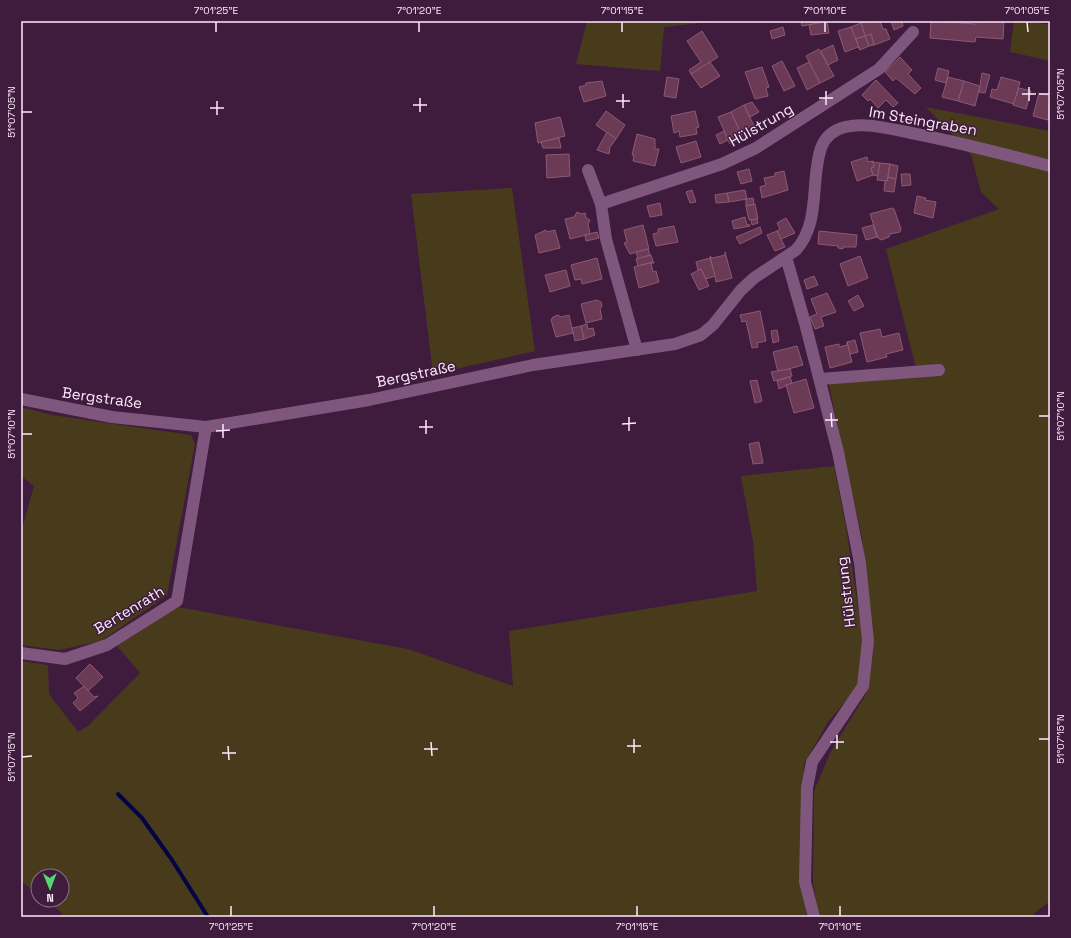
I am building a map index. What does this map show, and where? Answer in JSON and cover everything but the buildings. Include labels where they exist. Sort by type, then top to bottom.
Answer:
[{"type":"street","name":"Hülstrung","points":[[601,204],[722,164],[756,148],[879,69],[913,32]]},
{"type":"street","name":"Im Steingraben","points":[[786,257],[802,244],[808,231],[821,148],[826,138],[836,130],[846,127],[878,127],[970,144],[1050,166]]},
{"type":"street","points":[[588,170],[601,204],[606,239],[637,350]]},
{"type":"street","name":"Hülstrung","points":[[786,257],[820,379],[838,452],[860,563],[868,641],[863,686],[812,762],[807,788],[805,882],[814,917]]},
{"type":"street","name":"Bergstraße","points":[[21,400],[112,417],[206,427],[369,400],[533,364],[675,344],[701,335],[713,325],[741,290],[754,278],[786,257]]},
{"type":"street","points":[[820,379],[939,370]]},
{"type":"street","name":"Bertenrath","points":[[21,653],[65,659],[107,645],[177,601],[206,427]]},
{"type":"shaded area","points":[[587,21],[719,21],[664,27],[660,71],[576,64]]},
{"type":"shaded area","points":[[1014,21],[1029,21],[1050,25],[1050,61],[1010,52]]},
{"type":"shaded area","points":[[926,107],[1050,131],[1050,901],[1030,917],[819,917],[813,883],[814,791],[831,751],[866,694],[873,652],[862,538],[828,381],[918,376],[886,249],[999,209],[981,192],[971,155]]},
{"type":"shaded area","points":[[512,188],[535,351],[433,374],[411,194]]},
{"type":"shaded area","points":[[21,407],[52,415],[191,435],[195,444],[167,595],[101,641],[59,650],[21,645],[21,532],[34,486],[21,476]]},
{"type":"shaded area","points":[[834,466],[846,527],[863,640],[857,688],[828,722],[804,764],[803,848],[800,880],[807,917],[59,917],[62,913],[56,908],[70,908],[70,868],[30,868],[30,888],[21,881],[21,661],[48,665],[49,694],[78,732],[88,726],[140,673],[117,646],[178,607],[408,649],[513,686],[509,631],[757,591],[753,542],[741,476]]},
{"type":"waterway","points":[[118,794],[142,818],[172,860],[208,917]]}]
